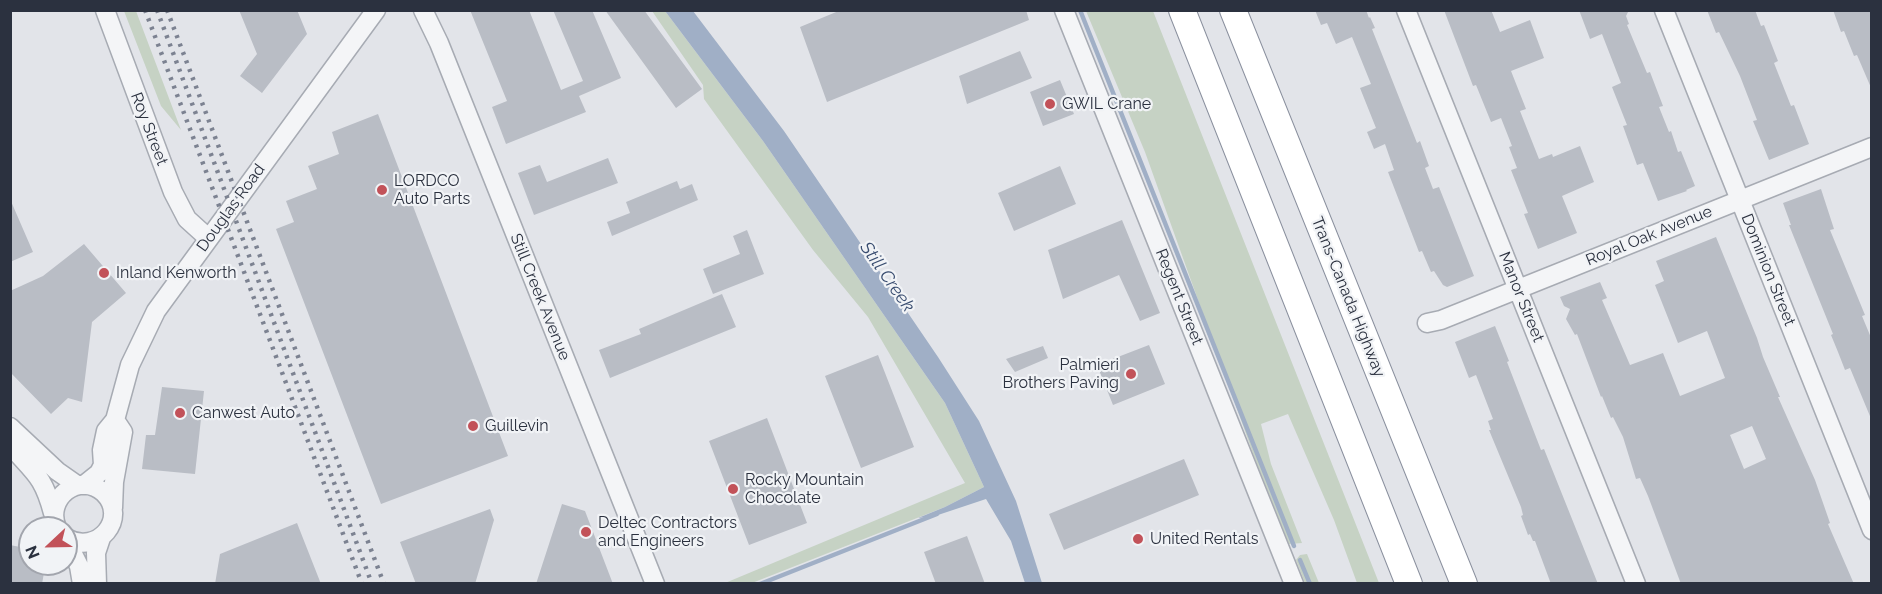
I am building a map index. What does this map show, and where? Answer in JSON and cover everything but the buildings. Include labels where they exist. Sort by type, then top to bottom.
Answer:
[{"type":"highway","points":[[1182,10],[1409,584]]},
{"type":"highway","name":"Trans-Canada Highway","points":[[1233,10],[1464,584]]},
{"type":"street","name":"Roy Street","points":[[105,10],[173,192],[187,219],[208,238]]},
{"type":"street","name":"Douglas Road","points":[[80,485],[93,479],[104,465],[102,450],[106,431],[115,420],[130,366],[156,311],[376,10]]},
{"type":"street","name":"Still Creek Avenue","points":[[423,10],[439,43],[655,584]]},
{"type":"street","name":"Regent Street","points":[[1064,10],[1294,584]]},
{"type":"street","name":"Manor Street","points":[[1406,10],[1636,584]]},
{"type":"street","name":"Dominion Street","points":[[1664,10],[1872,530]]},
{"type":"street","name":"Royal Oak Avenue","points":[[1427,323],[1442,320],[1872,147]]},
{"type":"street","name":"Douglas Road","points":[[113,511],[114,482],[123,432],[115,420]]},
{"type":"street","points":[[10,427],[57,471],[80,485],[96,488],[110,502],[113,511],[112,521],[101,538],[96,553],[97,584]]},
{"type":"street","points":[[10,445],[37,473],[47,490],[54,516]]},
{"type":"street","points":[[57,471],[66,474],[84,471],[93,464],[102,450]]},
{"type":"street","points":[[56,516],[60,496],[67,489],[80,485]]},
{"type":"street","points":[[78,543],[92,542],[101,538]]},
{"type":"street","points":[[78,564],[82,584]]},
{"type":"green space","points":[[124,11],[136,11],[181,130],[161,106]]},
{"type":"green space","points":[[652,11],[665,11],[763,141],[945,403],[984,487],[945,507],[752,583],[725,583],[965,483],[868,317],[813,250],[704,99],[703,85]]},
{"type":"green space","points":[[1086,11],[1153,11],[1379,583],[1357,583],[1334,520],[1288,414],[1261,424],[1271,464],[1302,543],[1289,544],[1255,459],[1145,152]]},
{"type":"green space","points":[[1307,554],[1319,583],[1305,583],[1296,560],[1300,555]]},
{"type":"water","points":[[665,11],[693,11],[784,131],[938,357],[979,421],[1016,501],[1042,583],[1025,583],[1011,541],[986,499],[935,516],[918,518],[984,487],[945,403],[763,141]]},
{"type":"waterway","points":[[1080,10],[1294,546]]},
{"type":"waterway","points":[[760,584],[937,514]]},
{"type":"waterway","points":[[1300,560],[1310,584]]},
{"type":"railway","points":[[145,10],[362,584]]},
{"type":"railway","points":[[157,10],[372,584]]},
{"type":"railway","points":[[167,10],[384,584]]},
{"type":"place","name":"GWIL Crane","points":[[1050,104]]},
{"type":"place","name":"LORDCO Auto Parts","points":[[382,190]]},
{"type":"place","name":"Inland Kenworth","points":[[104,273]]},
{"type":"place","name":"Palmieri Brothers Paving","points":[[1131,374]]},
{"type":"place","name":"Canwest Auto","points":[[180,413]]},
{"type":"place","name":"Guillevin","points":[[473,426]]},
{"type":"place","name":"Rocky Mountain Chocolate","points":[[733,489]]},
{"type":"place","name":"Deltec Contractors and Engineers","points":[[586,532]]},
{"type":"place","name":"United Rentals","points":[[1138,539]]},
{"type":"water label","name":"Still Creek","points":[[887,277]]}]
